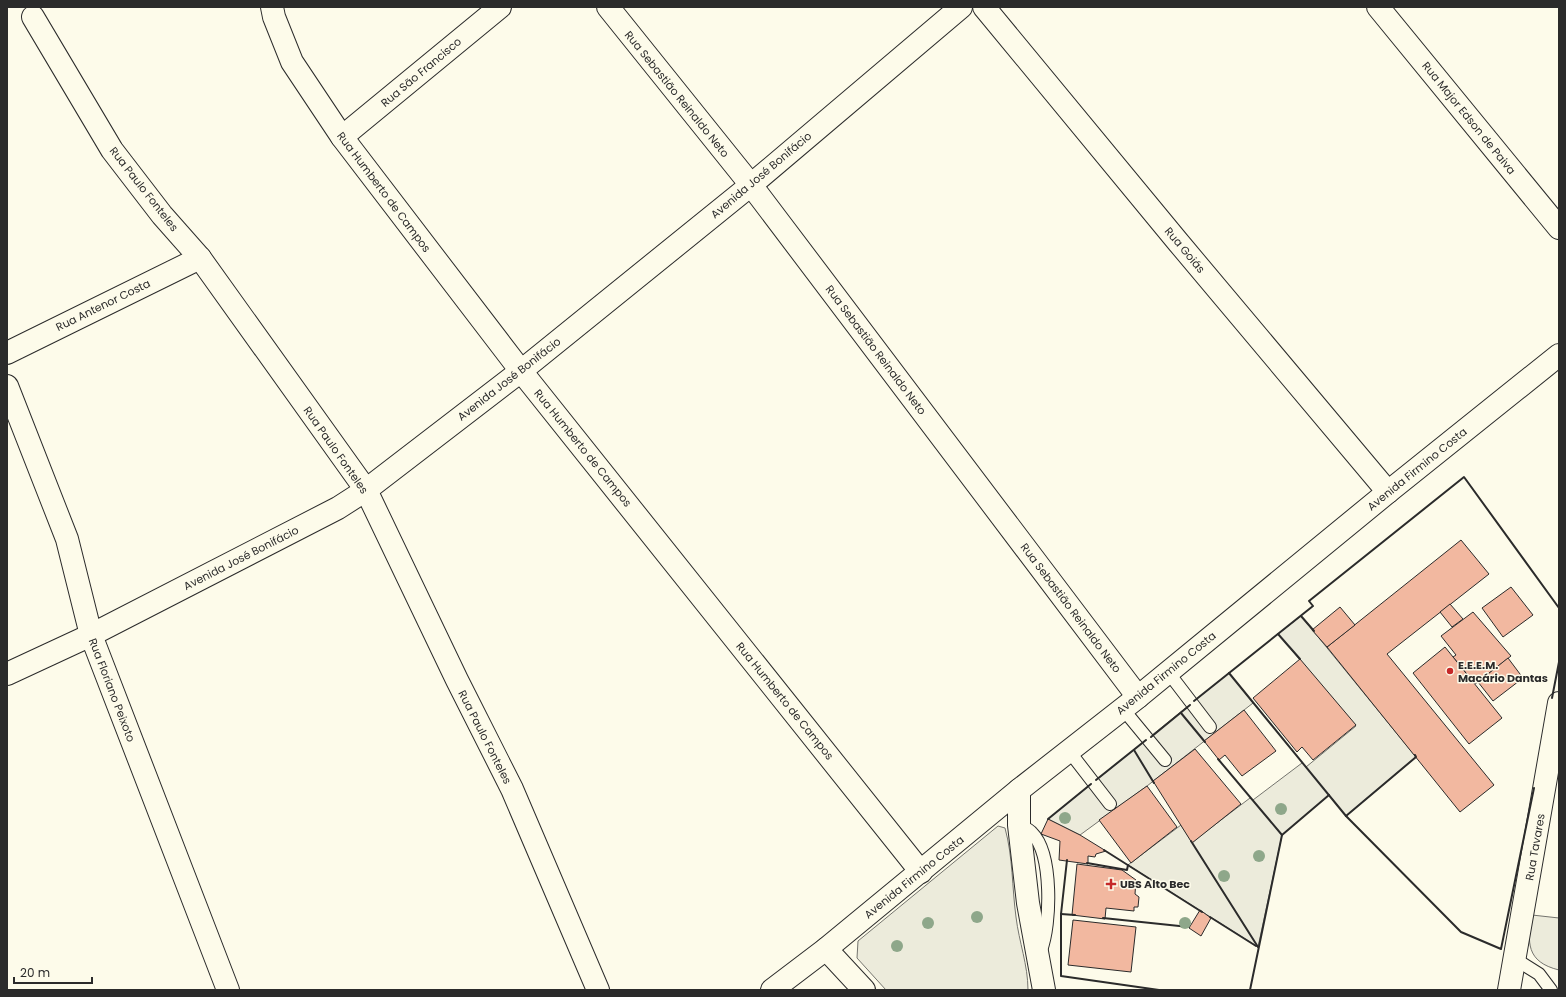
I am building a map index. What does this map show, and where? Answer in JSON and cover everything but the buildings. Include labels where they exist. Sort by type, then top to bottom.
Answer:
[{"type":"street","name":"Rua Humberto de Campos","points":[[272,7],[274,17],[292,62],[342,138],[521,371],[921,872]]},
{"type":"street","name":"Rua São Francisco","points":[[342,138],[500,7]]},
{"type":"street","name":"Rua Sebastião Reinaldo Neto","points":[[608,7],[751,185],[1131,702]]},
{"type":"street","name":"Avenida José Bonifácio","points":[[7,674],[91,635],[338,508],[366,490],[521,371],[751,185],[961,7]]},
{"type":"street","name":"Rua Goiás","points":[[984,7],[1178,242],[1388,492]]},
{"type":"street","name":"Rua Major Edson de Paiva","points":[[1378,7],[1559,228]]},
{"type":"street","name":"Rua Paulo Fonteles","points":[[33,17],[112,150],[162,215],[200,258],[366,490],[457,680],[512,789],[598,990]]},
{"type":"street","name":"Rua Antenor Costa","points":[[7,353],[200,258]]},
{"type":"street","name":"Avenida Firmino Costa","points":[[772,990],[826,949],[1019,790],[1131,702],[1388,492],[1559,355]]},
{"type":"street","name":"Rua Floriano Peixoto","points":[[7,386],[67,538],[91,635],[228,990]]},
{"type":"street","name":"Rua Tavares","points":[[1509,990],[1559,703]]},
{"type":"street","points":[[1019,790],[1018,825],[1028,903],[1044,990]]},
{"type":"street","points":[[826,949],[864,990]]},
{"type":"lane","points":[[1168,672],[1210,727]]},
{"type":"lane","points":[[1131,702],[1165,760]]},
{"type":"lane","points":[[1069,751],[1110,804]]},
{"type":"lane","points":[[1515,959],[1539,974],[1552,990]]},
{"type":"shaded area","points":[[1301,616],[1416,757],[1346,816],[1329,795],[1282,835],[1258,947],[1128,865],[1181,825],[1192,842],[1250,798],[1253,800],[1302,763],[1306,767],[1356,726],[1278,634]]},
{"type":"shaded area","points":[[1229,673],[1253,703],[1147,786],[1080,835],[1048,819]]},
{"type":"shaded area","points":[[998,826],[1005,828],[1008,839],[1016,917],[1027,972],[1028,990],[886,990],[857,958],[858,941]]},
{"type":"shaded area","points":[[1532,915],[1559,918],[1559,970],[1540,962],[1531,950],[1529,934]]},
{"type":"wall","points":[[1194,701],[1313,606],[1309,601],[1464,477],[1559,608]]},
{"type":"wall","points":[[1301,616],[1314,631]]},
{"type":"wall","points":[[1278,634],[1300,659]]},
{"type":"wall","points":[[1552,698],[1559,662]]},
{"type":"wall","points":[[1229,673],[1346,816],[1461,932],[1501,949],[1534,788]]},
{"type":"wall","points":[[1151,737],[1190,705]]},
{"type":"wall","points":[[1181,713],[1205,742]]},
{"type":"wall","points":[[1096,780],[1146,740]]},
{"type":"wall","points":[[1134,750],[1154,783]]},
{"type":"wall","points":[[1346,816],[1416,757],[1415,755]]},
{"type":"wall","points":[[1218,759],[1282,835]]},
{"type":"wall","points":[[1048,819],[1091,784]]},
{"type":"wall","points":[[1250,990],[1282,835],[1329,795]]},
{"type":"wall","points":[[1191,841],[1258,947]]},
{"type":"wall","points":[[1104,850],[1202,912]]},
{"type":"wall","points":[[1067,860],[1061,914],[1061,976],[1159,990]]},
{"type":"wall","points":[[1087,863],[1127,870],[1128,865]]},
{"type":"wall","points":[[1061,914],[1075,915]]},
{"type":"wall","points":[[1210,917],[1256,946]]},
{"type":"wall","points":[[1103,918],[1189,927]]},
{"type":"place","name":"E.E.E.M. Macário Dantas","points":[[1450,671]]},
{"type":"place","name":"UBS Alto Bec","points":[[1111,884]]}]
